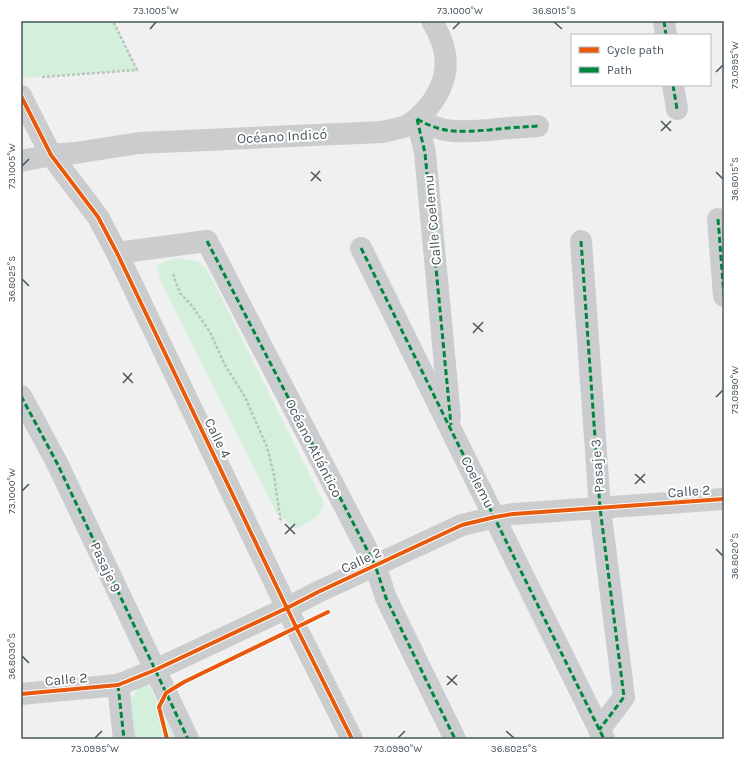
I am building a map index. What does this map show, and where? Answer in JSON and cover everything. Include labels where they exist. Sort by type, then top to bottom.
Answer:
[{"type":"street","points":[[432,21],[440,36],[444,50],[446,65],[444,80],[438,95],[417,119],[439,129],[456,132],[538,126]]},
{"type":"street","points":[[664,21],[666,34]]},
{"type":"street","points":[[673,86],[677,109]]},
{"type":"street","points":[[21,96],[51,155]]},
{"type":"street","name":"Océano Indicó","points":[[21,161],[51,155],[75,153],[139,143],[382,132],[406,126],[417,119]]},
{"type":"street","name":"Calle Coelemu","points":[[417,119],[426,153],[452,430]]},
{"type":"street","name":"Calle 4","points":[[51,155],[98,217],[117,253],[287,608],[352,739]]},
{"type":"street","points":[[718,219],[724,296]]},
{"type":"street","name":"Océano Atlántico","points":[[117,253],[207,241],[375,565],[386,598],[456,739]]},
{"type":"street","name":"Pasaje 3","points":[[582,241],[600,508],[624,697],[602,734]]},
{"type":"street","name":"Coelemu","points":[[361,248],[602,734]]},
{"type":"street","name":"Pasaje 9","points":[[21,396],[57,463],[188,739]]},
{"type":"street","name":"Calle 2","points":[[21,694],[118,686],[462,525],[513,514],[724,499]]},
{"type":"street","points":[[118,686],[124,739]]},
{"type":"path","points":[[39,77],[137,70],[113,21]]},
{"type":"path","points":[[164,247],[180,293],[192,306],[210,332],[225,365],[245,397],[267,447],[274,475],[281,523]]},
{"type":"green space","points":[[21,21],[114,21],[137,70],[24,78],[21,71]]},
{"type":"green space","points":[[175,258],[198,261],[208,271],[324,503],[318,516],[296,529],[277,514],[160,280],[157,265]]},
{"type":"green space","points":[[144,675],[175,739],[133,739],[128,698],[135,695],[136,683]]},
{"type":"marked path","points":[[664,21],[666,34]]},
{"type":"marked path","points":[[673,86],[677,109]]},
{"type":"marked path","points":[[417,119],[425,153],[451,425]]},
{"type":"marked path","points":[[417,119],[426,124],[452,131],[479,131],[538,126]]},
{"type":"marked path","points":[[718,219],[724,296]]},
{"type":"marked path","points":[[207,241],[375,565],[386,598],[455,739]]},
{"type":"marked path","points":[[581,241],[600,508],[624,697],[599,730]]},
{"type":"marked path","points":[[361,248],[604,739]]},
{"type":"marked path","points":[[21,396],[57,463],[188,739]]},
{"type":"marked path","points":[[118,685],[124,739]]},
{"type":"cycle path","points":[[21,96],[51,155],[98,217],[117,253],[296,627],[352,739]]},
{"type":"cycle path","points":[[21,694],[118,685],[155,670],[462,525],[513,514],[724,499]]},
{"type":"cycle path","points":[[167,739],[159,707],[166,693],[184,682],[328,612]]}]
